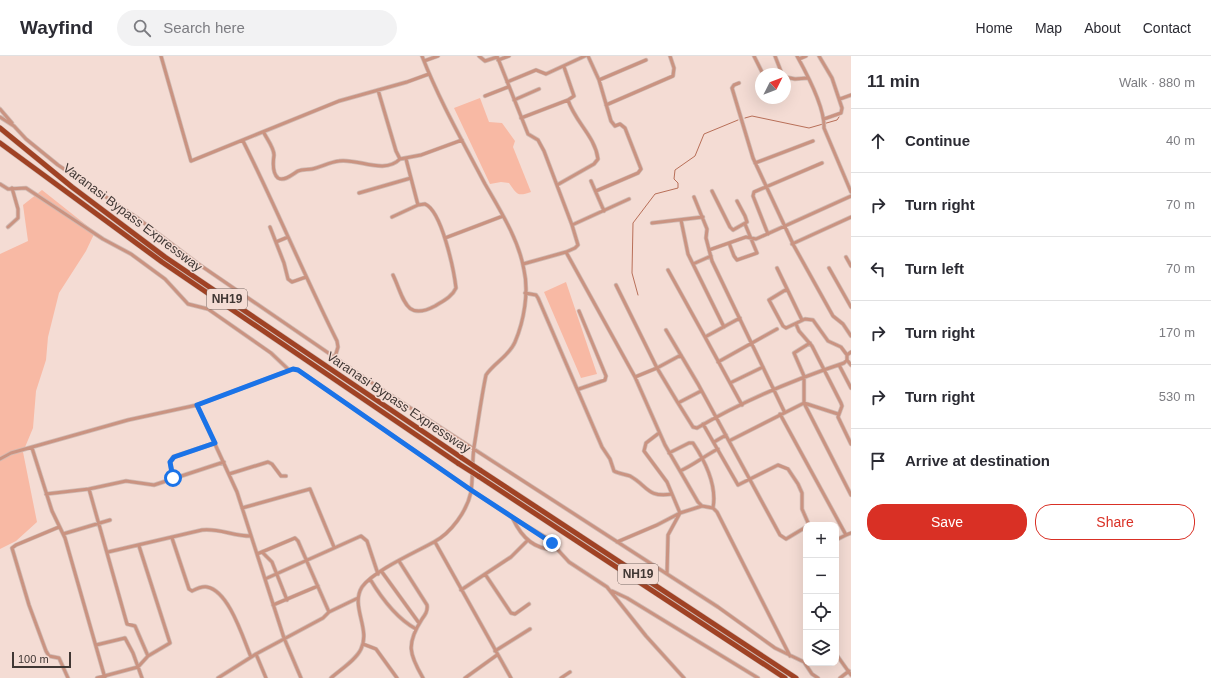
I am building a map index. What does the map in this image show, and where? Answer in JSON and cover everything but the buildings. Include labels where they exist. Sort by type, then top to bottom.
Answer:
[{"type":"highway","name":"Varanasi Bypass Expressway","points":[[0,128],[72,187],[165,257],[462,458],[479,473],[785,678]]},
{"type":"highway","name":"Varanasi Bypass Expressway","points":[[0,143],[162,262],[459,464],[479,473],[796,678]]},
{"type":"highway","points":[[770,668],[773,663]]},
{"type":"street","points":[[161,56],[191,161],[264,133],[339,101],[429,74]]},
{"type":"street","points":[[331,678],[357,655],[363,644],[364,630],[358,598],[362,587],[370,579],[399,561],[435,542],[449,530],[467,503],[471,490],[474,448],[486,375],[515,343],[522,316],[526,286],[523,264],[503,216],[462,140],[429,74],[422,56]]},
{"type":"street","points":[[424,61],[438,56]]},
{"type":"street","points":[[479,56],[485,61],[498,57],[509,56]]},
{"type":"street","points":[[507,82],[536,70],[546,74],[585,56]]},
{"type":"street","points":[[588,56],[599,80],[612,124],[615,126],[623,125],[625,128],[641,169],[638,173],[596,191]]},
{"type":"street","points":[[606,105],[673,76],[674,68],[670,56]]},
{"type":"street","points":[[754,56],[760,68]]},
{"type":"street","points":[[775,56],[780,68]]},
{"type":"street","points":[[806,56],[798,58],[808,78],[824,120],[824,128],[851,192]]},
{"type":"street","points":[[819,56],[832,78],[840,99],[841,113],[824,120]]},
{"type":"street","points":[[498,57],[508,87],[528,134],[540,142],[572,225],[578,245],[566,252],[523,264]]},
{"type":"street","points":[[599,80],[646,60]]},
{"type":"street","points":[[521,118],[568,100],[574,96],[564,67]]},
{"type":"street","points":[[791,78],[808,78]]},
{"type":"street","points":[[739,83],[734,85],[732,88],[755,163],[765,187],[792,244],[833,316],[843,324],[851,336]]},
{"type":"street","points":[[485,96],[508,87]]},
{"type":"street","points":[[514,100],[539,89]]},
{"type":"street","points":[[378,90],[396,151],[400,159]]},
{"type":"street","points":[[840,99],[851,95]]},
{"type":"street","points":[[557,185],[594,164],[598,159],[594,146],[573,114],[568,100]]},
{"type":"street","points":[[0,109],[26,139],[58,165],[136,217],[197,263],[335,357],[718,607],[775,648],[804,662],[812,674],[818,678]]},
{"type":"street","points":[[0,117],[14,126]]},
{"type":"street","points":[[264,133],[273,151],[273,168],[276,175],[283,179],[303,169],[312,169],[340,160],[375,165],[390,165],[396,164],[400,159]]},
{"type":"street","points":[[400,159],[406,159],[462,140]]},
{"type":"street","points":[[243,141],[275,205],[306,277],[337,341],[338,347],[335,357]]},
{"type":"street","points":[[755,163],[813,142]]},
{"type":"street","points":[[406,159],[418,205]]},
{"type":"street","points":[[768,234],[753,194],[765,187],[822,162]]},
{"type":"street","points":[[359,193],[411,178]]},
{"type":"street","points":[[591,181],[604,211]]},
{"type":"street","points":[[0,184],[5,188],[26,188],[103,239],[131,254],[165,278],[188,304],[208,309],[271,353],[289,370]]},
{"type":"street","points":[[8,227],[18,218],[18,209],[12,188]]},
{"type":"street","points":[[712,191],[732,229],[745,224]]},
{"type":"street","points":[[694,196],[707,229],[711,256],[784,412]]},
{"type":"street","points":[[709,250],[746,237],[751,239],[768,234],[851,196]]},
{"type":"street","points":[[572,225],[629,199]]},
{"type":"street","points":[[729,243],[737,260],[757,252],[745,224],[747,220],[737,201]]},
{"type":"street","points":[[392,218],[418,205],[425,204],[432,208],[444,238],[456,288],[445,300],[425,311],[412,311],[406,304],[393,275]]},
{"type":"street","points":[[444,238],[503,216]]},
{"type":"street","points":[[792,244],[851,216]]},
{"type":"street","points":[[652,223],[703,218]]},
{"type":"street","points":[[681,220],[685,245],[724,327]]},
{"type":"street","points":[[270,227],[284,263],[288,280],[292,282],[306,277]]},
{"type":"street","points":[[276,242],[288,236]]},
{"type":"street","points":[[566,252],[635,377],[659,433],[694,496],[702,506]]},
{"type":"street","points":[[693,264],[711,256]]},
{"type":"street","points":[[846,257],[851,266]]},
{"type":"street","points":[[777,268],[802,320]]},
{"type":"street","points":[[830,268],[851,307]]},
{"type":"street","points":[[668,270],[742,405]]},
{"type":"street","points":[[616,285],[657,368],[693,427],[697,428],[716,417],[804,376],[847,360]]},
{"type":"street","points":[[787,289],[769,300],[784,328],[796,324],[802,320],[808,319],[815,322],[828,341],[841,347],[847,355],[847,360],[851,365]]},
{"type":"street","points":[[525,292],[536,295],[538,298],[602,447],[610,459],[614,471],[630,476],[652,493],[660,496],[672,494]]},
{"type":"street","points":[[578,389],[605,380],[606,376],[579,311]]},
{"type":"street","points":[[705,338],[740,318]]},
{"type":"street","points":[[796,324],[799,331],[810,342],[841,403],[842,406],[838,417],[851,444]]},
{"type":"street","points":[[718,362],[777,329]]},
{"type":"street","points":[[666,330],[783,538],[791,536],[803,529]]},
{"type":"street","points":[[810,342],[794,353],[804,376],[804,403],[851,495]]},
{"type":"street","points":[[847,355],[851,352]]},
{"type":"street","points":[[635,377],[657,368],[681,355]]},
{"type":"street","points":[[838,364],[851,388]]},
{"type":"street","points":[[730,383],[763,367]]},
{"type":"street","points":[[0,459],[11,453],[128,420],[197,405],[289,370],[298,370],[471,490],[546,538],[569,562],[597,578],[610,591],[646,636],[684,678]]},
{"type":"street","points":[[678,403],[701,390]]},
{"type":"street","points":[[729,441],[804,403],[838,414]]},
{"type":"street","points":[[197,405],[224,462],[242,508],[284,638],[301,678]]},
{"type":"street","points":[[780,414],[846,535]]},
{"type":"street","points":[[703,424],[736,483],[741,484],[778,464],[788,469],[802,493],[802,509],[808,522]]},
{"type":"street","points":[[659,433],[646,443],[644,451],[667,482],[680,513]]},
{"type":"street","points":[[714,442],[726,435]]},
{"type":"street","points":[[670,453],[691,442],[702,458],[710,476],[714,496],[713,508]]},
{"type":"street","points":[[173,478],[170,462],[174,457],[215,443]]},
{"type":"street","points":[[32,448],[46,494],[63,534],[105,677]]},
{"type":"street","points":[[680,471],[718,449]]},
{"type":"street","points":[[46,494],[89,490],[126,481],[150,485],[224,462]]},
{"type":"street","points":[[229,474],[268,462],[272,464],[281,476],[286,476]]},
{"type":"street","points":[[242,508],[310,489],[334,547]]},
{"type":"street","points":[[89,490],[100,523],[127,624],[135,626],[148,656]]},
{"type":"street","points":[[617,542],[658,526],[680,513],[702,506],[713,508],[717,512],[742,557],[790,656]]},
{"type":"street","points":[[667,574],[668,535],[680,513]]},
{"type":"street","points":[[513,518],[518,531],[527,541],[546,550],[557,549]]},
{"type":"street","points":[[63,534],[110,520]]},
{"type":"street","points":[[59,527],[12,548],[29,605],[46,650],[49,656],[59,658],[68,678]]},
{"type":"street","points":[[108,552],[210,529],[219,530],[231,535],[251,536]]},
{"type":"street","points":[[839,538],[851,533]]},
{"type":"street","points":[[265,579],[306,559],[363,536],[367,541],[380,573],[419,623]]},
{"type":"street","points":[[172,538],[190,591],[204,587],[214,589],[220,593],[229,607],[251,657]]},
{"type":"street","points":[[257,554],[295,538],[306,559],[329,612]]},
{"type":"street","points":[[461,590],[511,557],[527,541]]},
{"type":"street","points":[[435,542],[510,678]]},
{"type":"street","points":[[97,678],[138,667],[148,656],[167,646],[170,642],[153,595],[139,546]]},
{"type":"street","points":[[262,552],[272,562],[287,600]]},
{"type":"street","points":[[399,561],[427,605],[426,613],[416,629],[410,652],[412,660],[423,678]]},
{"type":"street","points":[[485,574],[511,613],[515,614],[529,604]]},
{"type":"street","points":[[370,579],[380,596],[395,614],[416,629]]},
{"type":"street","points":[[274,606],[318,586]]},
{"type":"street","points":[[610,591],[627,598],[758,678]]},
{"type":"street","points":[[218,678],[284,638],[318,621],[329,612],[358,598]]},
{"type":"street","points":[[495,651],[530,629]]},
{"type":"street","points":[[96,645],[125,638],[142,678]]},
{"type":"street","points":[[363,644],[376,649],[397,678]]},
{"type":"street","points":[[256,654],[266,678]]},
{"type":"street","points":[[465,678],[497,654]]},
{"type":"street","points":[[839,658],[851,675]]},
{"type":"street","points":[[840,678],[849,671]]},
{"type":"street","points":[[561,678],[570,672]]},
{"type":"shaded area","points":[[480,98],[489,122],[502,123],[515,141],[513,147],[531,192],[518,194],[509,183],[501,182],[490,184],[454,108]]},
{"type":"shaded area","points":[[42,190],[95,232],[86,251],[59,293],[48,337],[46,360],[36,391],[33,428],[23,452],[37,522],[16,541],[0,549],[0,254],[28,241],[23,205]]},
{"type":"shaded area","points":[[566,282],[597,374],[581,378],[544,292]]},
{"type":"waterway","points":[[745,118],[752,116],[809,128],[837,120],[839,117]]},
{"type":"waterway","points":[[638,295],[632,273],[633,223],[655,194],[678,188],[678,183],[674,179],[675,170],[695,156],[704,134],[738,120]]},
{"type":"route","points":[[173,478],[170,462],[171,459],[215,443],[197,405],[293,369],[298,370],[471,490],[552,543]]}]
